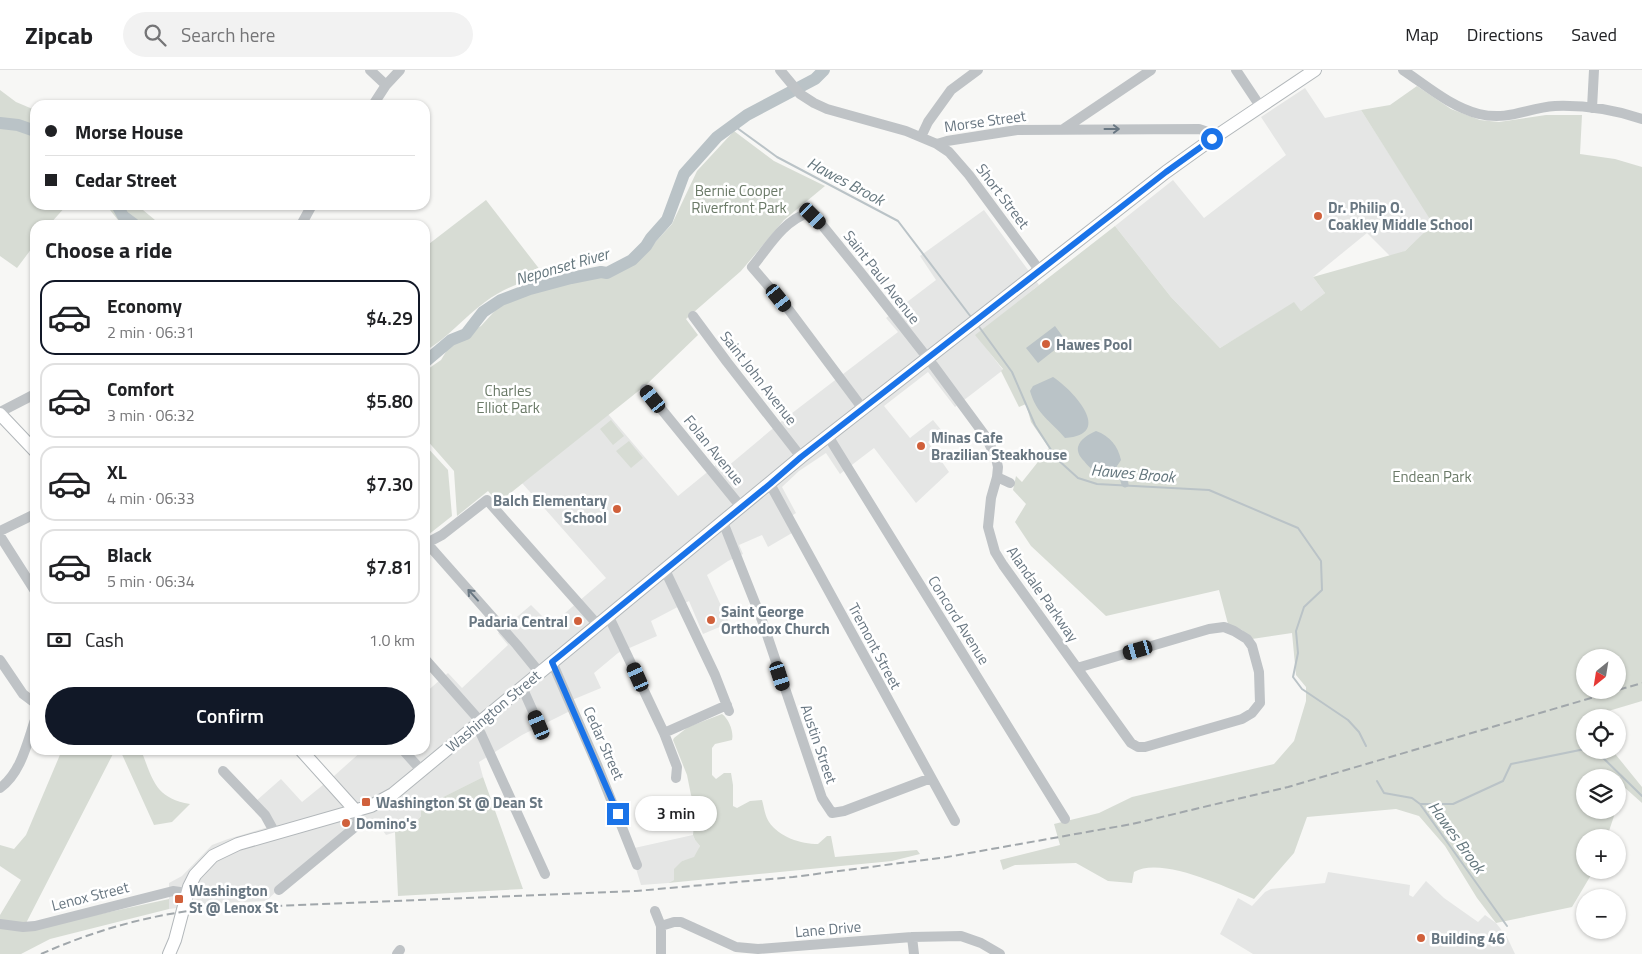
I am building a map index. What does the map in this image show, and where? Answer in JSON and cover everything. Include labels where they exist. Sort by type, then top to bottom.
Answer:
[{"type":"main road","name":"Washington Street","points":[[169,954],[177,933],[187,893],[195,875],[213,856],[234,846],[371,806],[385,799],[478,724],[602,619],[665,570],[863,408],[1166,172],[1315,70]]},
{"type":"main road","points":[[0,413],[30,446]]},
{"type":"main road","points":[[306,755],[355,810]]},
{"type":"street","points":[[370,70],[386,86]]},
{"type":"street","points":[[376,100],[400,70]]},
{"type":"street","name":"Morse Street","points":[[780,70],[800,94],[827,109],[921,137],[937,144],[1004,131],[1064,128],[1199,129],[1205,131],[1212,139]]},
{"type":"street","points":[[921,137],[928,122],[951,90],[978,70]]},
{"type":"street","points":[[1064,128],[1151,70]]},
{"type":"street","points":[[1236,70],[1260,106]]},
{"type":"street","points":[[1403,70],[1448,101],[1480,114],[1500,117],[1556,106],[1592,108],[1622,113],[1642,119]]},
{"type":"street","points":[[1592,108],[1594,70]]},
{"type":"street","name":"Short Street","points":[[937,144],[958,161],[1040,271]]},
{"type":"street","name":"Saint Paul Avenue","points":[[863,408],[794,317],[752,267],[790,222],[798,216],[808,213],[813,216],[856,266],[927,358]]},
{"type":"street","name":"Saint John Avenue","points":[[693,316],[801,457]]},
{"type":"street","name":"Alandale Parkway","points":[[927,358],[986,437],[996,458],[998,467],[997,477],[988,516],[988,527],[995,552],[1002,565],[1131,743],[1138,747],[1144,747],[1242,719],[1252,713],[1260,703],[1259,672],[1252,646],[1241,634],[1224,627],[1209,629],[1077,668]]},
{"type":"street","name":"Folan Avenue","points":[[646,389],[740,507]]},
{"type":"street","points":[[0,413],[30,397]]},
{"type":"street","name":"Concord Avenue","points":[[828,436],[1065,819]]},
{"type":"street","points":[[997,477],[1010,483]]},
{"type":"street","name":"Tremont Street","points":[[770,484],[954,821]]},
{"type":"street","points":[[430,541],[442,535],[487,500],[602,619],[664,733],[677,768],[676,778]]},
{"type":"street","points":[[0,531],[30,516]]},
{"type":"street","name":"Austin Street","points":[[723,522],[763,623],[811,766],[827,806],[832,813],[931,778]]},
{"type":"street","points":[[0,536],[30,583]]},
{"type":"street","points":[[430,548],[539,672]]},
{"type":"street","points":[[664,733],[728,708],[715,675],[665,570]]},
{"type":"street","points":[[0,660],[23,694],[30,699]]},
{"type":"street","name":"Cedar Street","points":[[552,662],[598,767],[637,865]]},
{"type":"street","points":[[430,665],[478,724],[545,874]]},
{"type":"street","points":[[522,687],[539,725]]},
{"type":"street","points":[[0,788],[7,783],[22,757],[30,734]]},
{"type":"street","points":[[408,755],[421,770]]},
{"type":"street","points":[[224,772],[265,815],[274,833]]},
{"type":"street","points":[[279,890],[354,828],[358,822],[355,810]]},
{"type":"street","name":"Lenox Street","points":[[0,924],[23,927],[35,926],[173,890],[187,893]]},
{"type":"street","points":[[655,911],[661,926],[661,954]]},
{"type":"street","name":"Lane Drive","points":[[661,926],[681,922],[736,947],[758,949],[797,951],[912,938],[961,936],[981,943],[1000,954]]},
{"type":"street","points":[[912,938],[914,954]]},
{"type":"shaded area","name":"Dr. Philip O. Coakley Middle School","points":[[1305,88],[1325,118],[1361,110],[1434,224],[1405,251],[1393,259],[1367,233],[1313,277],[1325,293],[1301,311],[1294,303],[1220,348],[1171,297],[1115,226],[1173,180],[1204,218],[1286,155],[1261,117]]},
{"type":"shaded area","points":[[984,210],[1039,285],[976,335],[1003,370],[955,407],[928,372],[884,406],[910,438],[933,420],[942,431],[928,442],[949,472],[916,503],[874,448],[840,474],[826,453],[799,471],[782,487],[796,513],[785,520],[792,533],[768,547],[762,535],[739,545],[743,554],[728,561],[707,575],[729,623],[703,634],[689,601],[651,621],[657,636],[618,653],[594,673],[601,688],[572,700],[576,708],[522,735],[479,762],[483,777],[421,808],[421,816],[412,827],[386,835],[376,821],[369,825],[356,821],[266,901],[220,903],[169,909],[169,883],[182,876],[212,845],[275,825],[256,801],[281,779],[302,802],[357,755],[430,755],[430,689],[448,673],[462,688],[508,645],[498,633],[531,605],[551,625],[606,578],[522,483],[608,414],[678,496],[716,465],[721,472],[783,420],[898,332],[886,318],[936,280],[920,256]]},
{"type":"shaded area","name":"Hawes Pool","points":[[1055,326],[1066,341],[1038,363],[1026,348]]},
{"type":"shaded area","points":[[1053,377],[1079,401],[1085,411],[1088,421],[1087,429],[1080,435],[1065,438],[1036,406],[1030,391],[1033,386]]},
{"type":"shaded area","points":[[1096,431],[1109,439],[1120,455],[1121,460],[1117,466],[1108,473],[1103,474],[1094,471],[1078,453],[1078,447],[1083,439]]},
{"type":"shaded area","points":[[693,835],[700,846],[698,851],[694,858],[682,861],[674,880],[668,883],[641,885],[630,849]]},
{"type":"shaded area","points":[[1328,872],[1410,885],[1409,895],[1413,897],[1426,881],[1444,898],[1478,922],[1485,915],[1496,923],[1507,937],[1515,954],[1253,954],[1220,934],[1238,898],[1252,906],[1265,892],[1271,889],[1325,883]]},
{"type":"green space","name":"Endean Park","points":[[1417,86],[1451,109],[1480,120],[1499,122],[1546,115],[1582,115],[1580,154],[1615,159],[1642,167],[1642,701],[1615,709],[1576,709],[1576,759],[1619,759],[1642,787],[1642,803],[1626,789],[1626,769],[1576,769],[1576,819],[1613,819],[1610,829],[1576,829],[1576,879],[1589,879],[1583,889],[1576,889],[1576,900],[1572,907],[1496,923],[1477,898],[1445,846],[1419,816],[1396,809],[1307,817],[1294,853],[1254,899],[1194,875],[1160,868],[1146,868],[1134,872],[1132,883],[1108,881],[1076,863],[1015,865],[1003,870],[1000,860],[1060,845],[1054,824],[1099,813],[1132,797],[1274,764],[1294,741],[1306,701],[1306,687],[1296,675],[1292,633],[1252,639],[1242,630],[1228,624],[1219,590],[1106,616],[1031,546],[1015,522],[1026,504],[1013,490],[1016,476],[1022,482],[1049,448],[1031,422],[1026,404],[1019,407],[1001,371],[1003,369],[975,335],[1115,226],[1171,297],[1220,348],[1294,302],[1301,311],[1325,293],[1313,277],[1405,251],[1433,224],[1361,110],[1390,105]]},
{"type":"green space","points":[[0,90],[16,102],[30,108],[30,210],[62,210],[54,220],[30,220],[30,251],[17,268],[0,256]]},
{"type":"green space","points":[[734,131],[774,161],[825,186],[784,220],[741,271],[686,319],[698,335],[646,385],[498,503],[488,491],[457,516],[454,471],[430,444],[430,368],[441,360],[447,350],[459,339],[481,326],[502,303],[563,283],[611,276],[637,262],[672,224],[697,171]]},
{"type":"green space","points":[[486,200],[544,275],[513,286],[492,297],[430,348],[430,243]]},
{"type":"green space","points":[[110,210],[143,210],[155,220],[118,220]]},
{"type":"green space","points":[[611,420],[624,436],[613,445],[600,429]]},
{"type":"green space","points":[[629,441],[643,458],[631,468],[616,451]]},
{"type":"green space","points":[[430,450],[448,470],[452,516],[430,533]]},
{"type":"green space","points":[[722,714],[730,726],[732,740],[715,744],[712,748],[712,775],[716,779],[724,773],[731,773],[733,806],[737,808],[750,801],[762,800],[768,820],[778,832],[791,839],[811,844],[818,844],[827,836],[831,836],[835,857],[917,850],[920,854],[892,861],[668,883],[674,880],[674,869],[682,861],[694,857],[700,846],[693,835],[696,804],[691,795],[687,775],[673,740],[688,727]]},
{"type":"green space","points":[[60,755],[112,755],[22,931],[169,899],[169,909],[50,939],[21,954],[0,954],[0,915],[21,880],[0,866],[0,845],[14,849],[26,835]]},
{"type":"green space","points":[[122,755],[143,755],[153,779],[162,792],[178,801],[190,804],[172,822],[154,825]]},
{"type":"green space","points":[[483,777],[523,889],[398,896],[395,832],[412,827],[421,816],[421,808]]},
{"type":"waterway","name":"Neponset River","points":[[430,358],[451,340],[466,334],[483,312],[501,300],[530,289],[571,278],[601,272],[607,273],[632,260],[667,220],[684,174],[717,137],[747,115],[815,79],[824,70]]},
{"type":"waterway","name":"Neponset River","points":[[0,123],[18,125],[30,129]]},
{"type":"waterway","name":"Hawes Brook","points":[[733,125],[777,157],[898,221],[971,317]]},
{"type":"waterway","name":"Neponset River","points":[[120,210],[128,220]]},
{"type":"waterway","name":"Hawes Brook","points":[[977,324],[1012,372],[1035,425],[1057,459],[1078,478],[1097,484],[1209,490],[1298,528],[1321,561],[1322,590],[1304,607],[1296,631],[1298,653],[1293,677],[1302,689],[1348,720],[1359,732],[1366,746]]},
{"type":"waterway","points":[[1109,463],[1120,476]]},
{"type":"waterway","points":[[1420,804],[1453,804],[1503,781],[1511,764],[1576,751]]},
{"type":"waterway","points":[[1604,759],[1642,796]]},
{"type":"waterway","name":"Hawes Brook","points":[[1377,781],[1384,793],[1412,798],[1420,804],[1507,926]]},
{"type":"railway","points":[[41,954],[121,925],[163,915],[205,909],[636,891],[793,877],[947,857],[1132,824],[1288,787],[1642,683]]},
{"type":"place","name":"Dr. Philip O. Coakley Middle School","points":[[1318,216]]},
{"type":"place","name":"Hawes Pool","points":[[1046,344]]},
{"type":"place","name":"Minas Cafe Brazilian Steakhouse","points":[[921,446]]},
{"type":"place","name":"Balch Elementary School","points":[[617,509]]},
{"type":"place","name":"Saint George Orthodox Church","points":[[711,620]]},
{"type":"place","name":"Padaria Central","points":[[578,621]]},
{"type":"place","name":"Washington St @ Dean St","points":[[366,802]]},
{"type":"place","name":"Domino's","points":[[346,823]]},
{"type":"place","name":"Washington St @ Lenox St","points":[[179,899]]},
{"type":"place","name":"Building 46","points":[[1421,938]]},
{"type":"route","points":[[618,814],[552,662],[801,457],[1166,172],[1212,139]]},
{"type":"park label","name":"Bernie Cooper Riverfront Park","points":[[739,198]]},
{"type":"park label","name":"Charles Elliot Park","points":[[508,398]]}]
